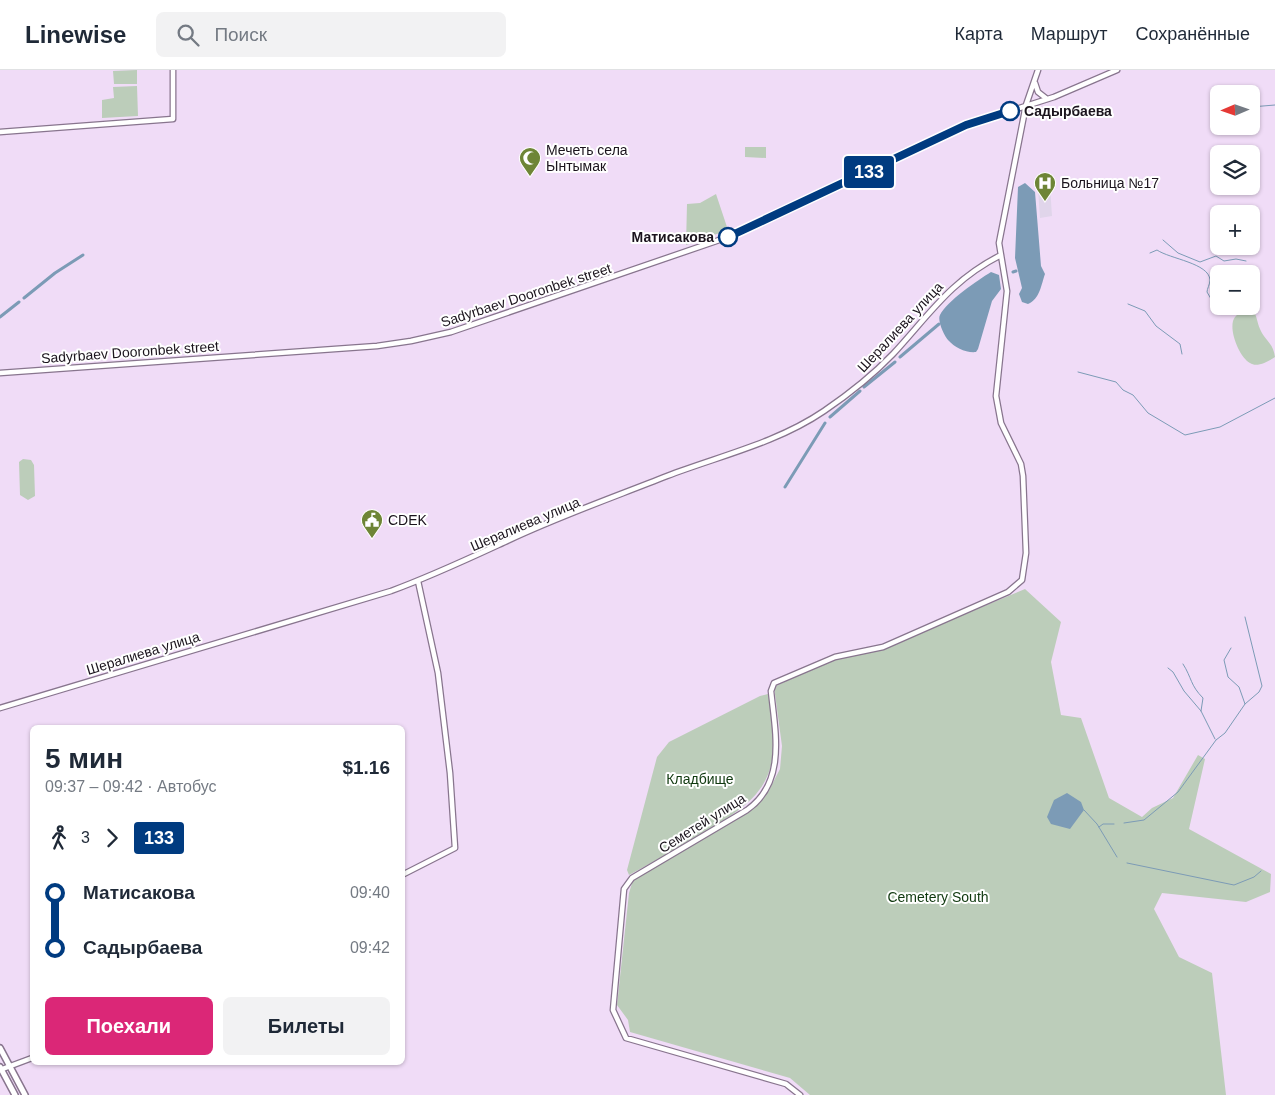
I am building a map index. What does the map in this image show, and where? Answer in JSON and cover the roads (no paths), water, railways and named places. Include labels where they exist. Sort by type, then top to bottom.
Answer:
[{"type":"main road","points":[[0,1048],[25,1095]]},
{"type":"main road","points":[[0,1068],[15,1095]]},
{"type":"street","points":[[0,132],[173,119],[173,70]]},
{"type":"street","points":[[1001,255],[1000,235],[1026,105],[1038,70]]},
{"type":"street","name":"Sadyrbaev Dooronbek street","points":[[0,373],[377,346],[445,334],[630,273],[728,237],[966,125],[1047,99],[1116,70]]},
{"type":"street","points":[[1035,79],[1038,92],[1047,99]]},
{"type":"street","name":"Семетей улица","points":[[800,1095],[786,1084],[626,1038],[614,1010],[624,889],[632,878],[747,810],[760,798],[772,776],[776,761],[771,691],[774,683],[835,657],[883,647],[1018,586],[1024,577],[1026,567],[1023,476],[1021,464],[1001,422],[996,396],[1008,291],[1001,255]]},
{"type":"street","name":"Шералиева улица","points":[[0,708],[418,581],[543,526],[806,423],[864,382],[894,353],[950,289],[962,278],[1001,255]]},
{"type":"street","points":[[405,873],[455,848],[450,773],[438,673],[418,581]]},
{"type":"street","points":[[0,1068],[10,1067],[30,1059]]},
{"type":"water","points":[[1025,183],[1035,192],[1041,266],[1045,274],[1038,295],[1028,304],[1022,302],[1019,294],[1022,288],[1015,258],[1018,187]]},
{"type":"water","points":[[991,272],[999,275],[1001,289],[992,301],[978,349],[976,352],[965,351],[946,338],[939,317],[956,297]]},
{"type":"water","points":[[1067,793],[1081,802],[1084,810],[1070,829],[1051,824],[1047,817],[1054,800]]},
{"type":"waterway","points":[[1260,106],[1275,105]]},
{"type":"waterway","points":[[1163,240],[1178,253],[1200,262],[1216,256],[1224,261],[1236,259],[1246,261]]},
{"type":"waterway","points":[[1150,253],[1157,250],[1196,265],[1208,274],[1210,280]]},
{"type":"waterway","points":[[24,298],[55,273],[83,255]]},
{"type":"waterway","points":[[1210,280],[1207,292],[1210,297]]},
{"type":"waterway","points":[[0,317],[19,302]]},
{"type":"waterway","points":[[1128,304],[1145,311],[1156,326],[1180,344],[1182,354]]},
{"type":"waterway","points":[[900,357],[939,324]]},
{"type":"waterway","points":[[864,387],[895,362]]},
{"type":"waterway","points":[[1078,372],[1116,382],[1123,390],[1133,395],[1148,413],[1185,435],[1220,427],[1275,398]]},
{"type":"waterway","points":[[830,417],[860,391]]},
{"type":"waterway","points":[[785,487],[825,423]]},
{"type":"waterway","points":[[1245,617],[1262,686],[1259,692],[1245,704]]},
{"type":"waterway","points":[[1124,823],[1144,820],[1178,792],[1216,740],[1225,733],[1245,704],[1239,687],[1228,677],[1224,660],[1231,648]]},
{"type":"waterway","points":[[1183,664],[1193,685],[1203,698],[1201,711]]},
{"type":"waterway","points":[[1168,668],[1173,672],[1184,691],[1201,711],[1215,739]]},
{"type":"waterway","points":[[1084,810],[1097,824],[1117,857]]},
{"type":"waterway","points":[[1099,827],[1103,824],[1114,824]]},
{"type":"waterway","points":[[1127,863],[1234,885],[1254,877],[1261,871]]},
{"type":"place","name":"Садырбаева","points":[[1010,111]]},
{"type":"place","name":"Мечеть села Ынтымак","points":[[530,177]]},
{"type":"place","name":"Больница №17","points":[[1045,202]]},
{"type":"place","name":"Матисакова","points":[[728,237]]},
{"type":"place","name":"CDEK","points":[[372,539]]},
{"type":"park label","name":"Кладбище","points":[[700,779]]},
{"type":"park label","name":"Cemetery South","points":[[938,897]]}]
